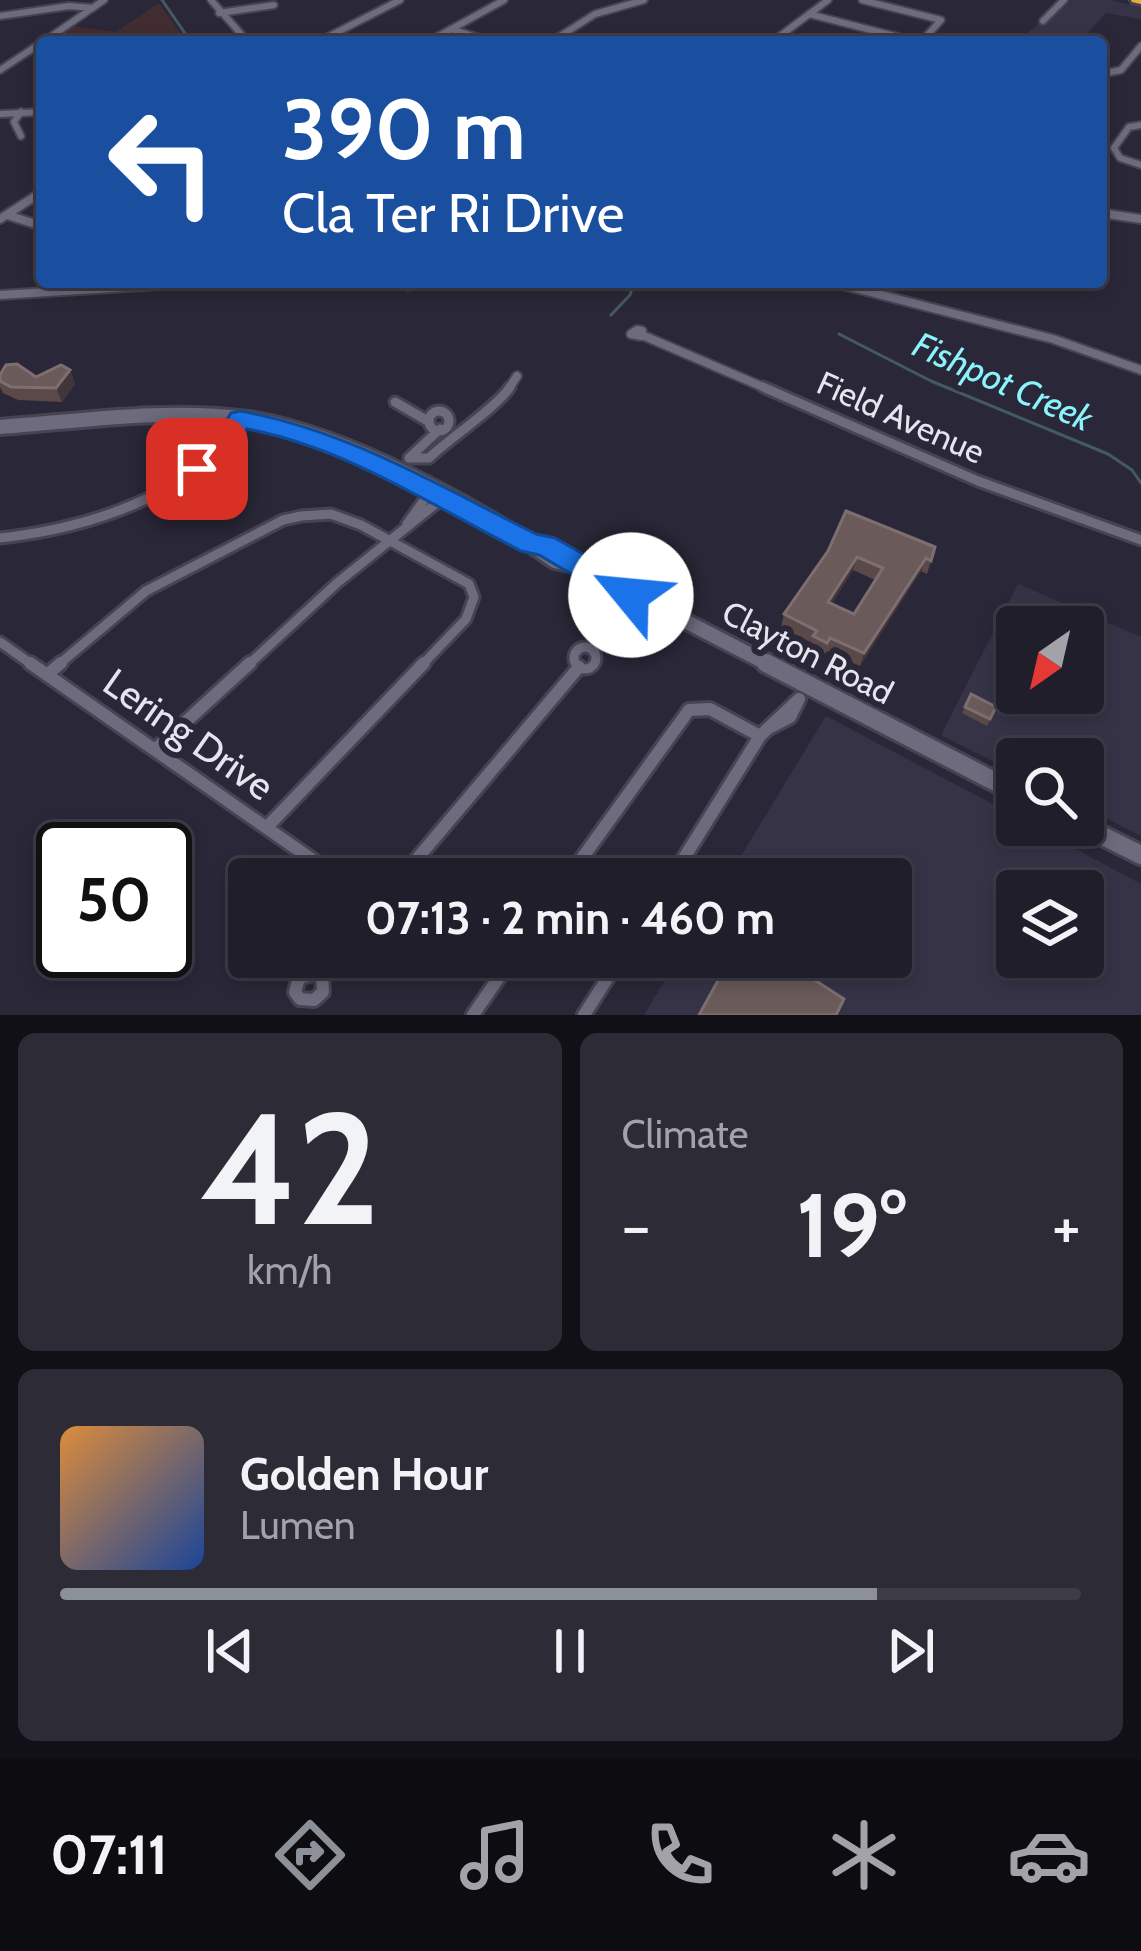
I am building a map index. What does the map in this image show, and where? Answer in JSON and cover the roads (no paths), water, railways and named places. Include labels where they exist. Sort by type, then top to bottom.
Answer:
[{"type":"main road","name":"Clayton Road","points":[[0,427],[182,417],[240,419],[310,434],[437,495],[555,561],[572,564],[804,692],[996,783]]},
{"type":"main road","points":[[1104,837],[1140,855]]},
{"type":"street","points":[[24,0],[27,12]]},
{"type":"street","points":[[52,36],[104,0]]},
{"type":"street","points":[[211,0],[242,36]]},
{"type":"street","points":[[330,36],[400,0]]},
{"type":"street","points":[[439,36],[504,0]]},
{"type":"street","points":[[560,36],[596,14],[644,0]]},
{"type":"street","points":[[781,36],[828,0]]},
{"type":"street","points":[[862,0],[942,21],[926,36]]},
{"type":"street","points":[[1043,21],[1064,0]]},
{"type":"street","points":[[219,13],[274,5]]},
{"type":"street","points":[[0,16],[94,8]]},
{"type":"street","points":[[809,14],[896,36]]},
{"type":"street","points":[[451,29],[473,36]]},
{"type":"street","points":[[1107,73],[1121,70],[1141,46]]},
{"type":"street","points":[[0,70],[36,47]]},
{"type":"street","points":[[21,112],[14,122],[21,136]]},
{"type":"street","points":[[0,114],[36,112]]},
{"type":"street","points":[[1141,125],[1130,127],[1114,148],[1120,158],[1141,165]]},
{"type":"street","points":[[3,217],[36,196]]},
{"type":"street","points":[[1107,214],[1141,219]]},
{"type":"street","points":[[3,217],[36,225]]},
{"type":"street","points":[[0,295],[66,288]]},
{"type":"street","points":[[854,288],[1053,339],[1141,370]]},
{"type":"street","name":"Field Avenue","points":[[642,335],[998,490],[1060,506],[1141,541]]},
{"type":"street","points":[[409,458],[417,462],[429,458],[468,421],[503,398],[517,376]]},
{"type":"street","points":[[395,402],[426,420],[429,427],[440,429]]},
{"type":"street","points":[[392,473],[450,425],[449,415],[434,413],[426,420]]},
{"type":"street","points":[[0,538],[80,522],[177,479],[219,452],[240,419]]},
{"type":"street","points":[[157,748],[437,495]]},
{"type":"street","points":[[49,673],[146,591],[283,520],[326,513],[462,579],[473,591],[466,619],[268,826]]},
{"type":"street","name":"Lering Drive","points":[[0,642],[311,858]]},
{"type":"street","points":[[418,858],[579,667]]},
{"type":"street","points":[[684,858],[763,732],[790,717],[804,692]]},
{"type":"street","points":[[582,858],[689,710],[710,709],[763,732]]},
{"type":"street","points":[[472,1015],[498,978]]},
{"type":"street","points":[[584,1015],[608,978]]},
{"type":"waterway","name":"Fishpot Creek","points":[[162,0],[187,36]]},
{"type":"waterway","points":[[611,315],[632,288]]},
{"type":"waterway","name":"Fishpot Creek","points":[[839,334],[931,381],[1108,454],[1132,470],[1141,483]]}]
